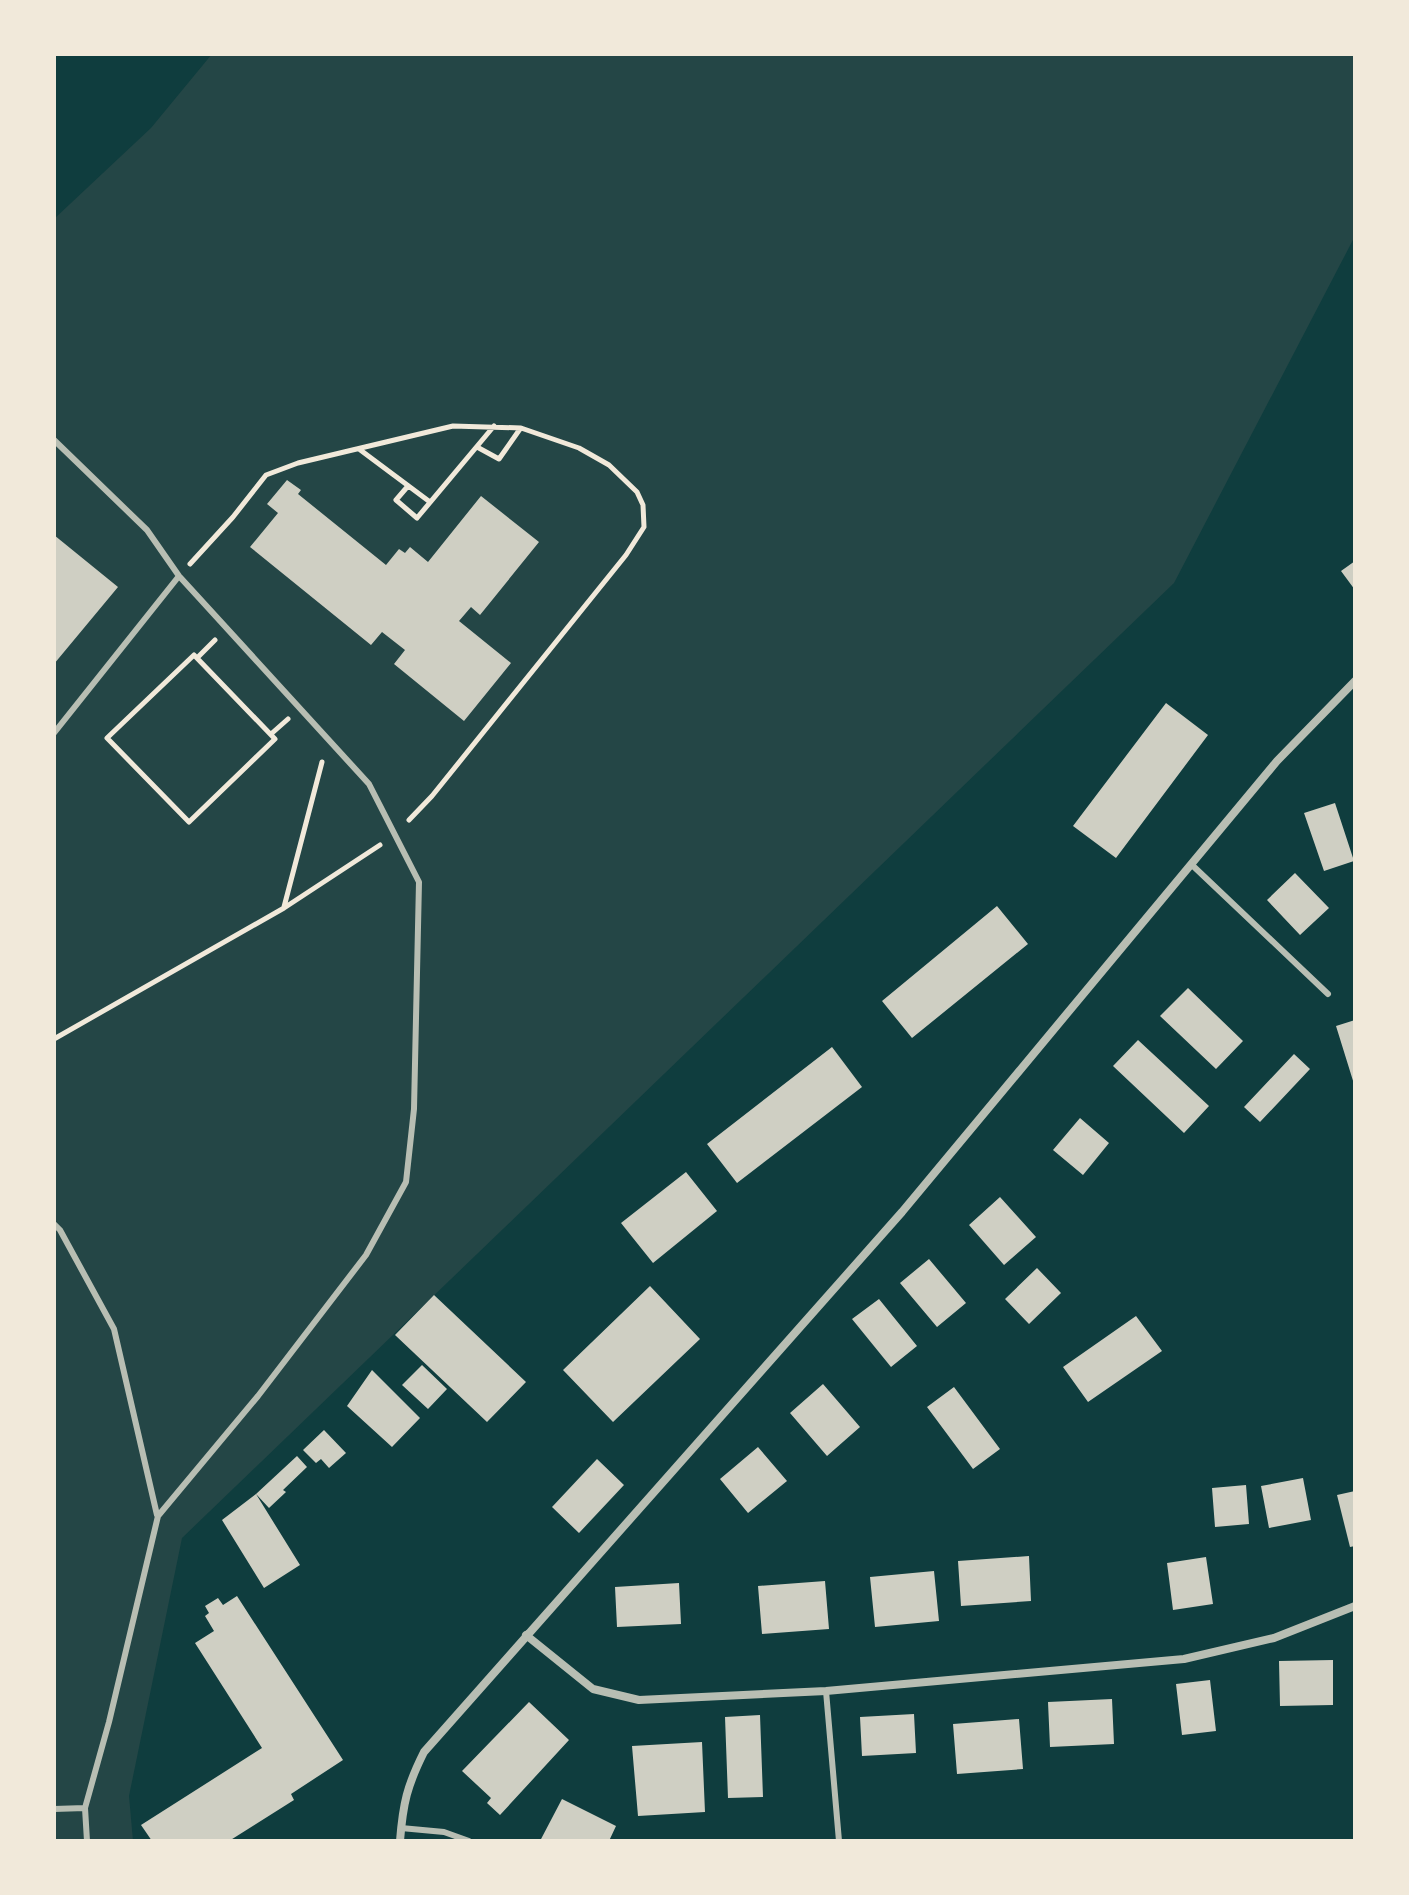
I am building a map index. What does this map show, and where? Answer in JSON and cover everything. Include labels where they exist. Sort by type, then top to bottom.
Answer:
[{"type":"street","points":[[400,1841],[402,1805],[424,1752],[902,1212],[1277,761],[1355,681]]},
{"type":"street","points":[[526,1635],[593,1689],[639,1700],[826,1691],[1184,1659],[1274,1638],[1355,1606]]},
{"type":"lane","points":[[54,440],[147,530],[179,576],[369,784],[419,882],[414,1109],[406,1182],[366,1255],[258,1396],[158,1516],[109,1722],[85,1808],[87,1841]]},
{"type":"lane","points":[[54,733],[179,576]]},
{"type":"lane","points":[[1191,864],[1328,994]]},
{"type":"lane","points":[[54,1224],[114,1329],[158,1516]]},
{"type":"lane","points":[[826,1691],[839,1841]]},
{"type":"lane","points":[[54,1809],[85,1808]]},
{"type":"lane","points":[[401,1828],[444,1832],[469,1841]]},
{"type":"path","points":[[54,1039],[284,908],[395,834],[432,796],[626,555],[644,527],[643,505],[637,492],[609,465],[579,448],[521,428],[453,426],[298,463],[266,475],[233,517],[179,576]]},
{"type":"path","points":[[408,486],[396,500],[417,518],[495,426]]},
{"type":"path","points":[[477,447],[499,459],[521,428]]},
{"type":"path","points":[[359,449],[430,502]]},
{"type":"path","points":[[194,655],[275,739],[189,822],[107,738],[194,655]]},
{"type":"path","points":[[284,908],[328,738]]},
{"type":"shaded area","points":[[212,54],[1355,54],[1355,236],[1174,583],[182,1538],[129,1796],[133,1841],[54,1841],[54,219],[151,128]]},
{"type":"building","points":[[287,480],[301,490],[298,494],[386,565],[399,549],[405,553],[410,547],[428,562],[481,496],[539,542],[480,615],[471,607],[459,621],[511,663],[464,721],[394,664],[405,650],[382,632],[371,645],[250,547],[278,513],[267,504]]},
{"type":"building","points":[[54,535],[118,587],[54,664]]},
{"type":"building","points":[[1355,561],[1355,590],[1341,571]]},
{"type":"building","points":[[1166,703],[1208,735],[1116,858],[1073,826]]},
{"type":"building","points":[[1335,803],[1354,861],[1324,871],[1304,813]]},
{"type":"building","points":[[1295,873],[1329,908],[1300,935],[1267,900]]},
{"type":"building","points":[[997,906],[1028,944],[912,1038],[882,1001]]},
{"type":"building","points":[[1188,988],[1243,1041],[1216,1069],[1160,1016]]},
{"type":"building","points":[[1355,1020],[1355,1084],[1354,1084],[1336,1026]]},
{"type":"building","points":[[1138,1040],[1209,1106],[1184,1133],[1113,1066]]},
{"type":"building","points":[[832,1047],[862,1087],[737,1183],[707,1144]]},
{"type":"building","points":[[1294,1054],[1310,1069],[1260,1122],[1244,1107]]},
{"type":"building","points":[[1080,1118],[1109,1143],[1083,1175],[1053,1150]]},
{"type":"building","points":[[686,1172],[717,1211],[653,1263],[621,1223]]},
{"type":"building","points":[[1000,1197],[1036,1237],[1004,1265],[969,1225]]},
{"type":"building","points":[[929,1259],[966,1303],[937,1327],[900,1283]]},
{"type":"building","points":[[1037,1268],[1061,1293],[1029,1324],[1005,1299]]},
{"type":"building","points":[[650,1286],[700,1339],[613,1422],[563,1370]]},
{"type":"building","points":[[434,1295],[526,1382],[487,1422],[395,1335]]},
{"type":"building","points":[[879,1299],[917,1346],[891,1367],[852,1319]]},
{"type":"building","points":[[1136,1316],[1162,1351],[1088,1402],[1063,1367]]},
{"type":"building","points":[[422,1365],[447,1389],[428,1409],[402,1385]]},
{"type":"building","points":[[372,1370],[420,1418],[392,1447],[347,1406]]},
{"type":"building","points":[[823,1384],[860,1427],[827,1456],[790,1413]]},
{"type":"building","points":[[954,1387],[1000,1449],[973,1469],[927,1407]]},
{"type":"building","points":[[324,1430],[346,1453],[329,1468],[321,1459],[316,1463],[303,1450]]},
{"type":"building","points":[[758,1447],[787,1481],[748,1513],[720,1479]]},
{"type":"building","points":[[297,1456],[307,1467],[269,1508],[256,1494]]},
{"type":"building","points":[[597,1459],[624,1485],[579,1533],[552,1507]]},
{"type":"building","points":[[1303,1478],[1311,1520],[1269,1528],[1261,1486]]},
{"type":"building","points":[[1246,1485],[1249,1524],[1215,1527],[1212,1488]]},
{"type":"building","points":[[1355,1491],[1355,1546],[1350,1547],[1337,1495]]},
{"type":"building","points":[[256,1494],[300,1565],[264,1588],[222,1520]]},
{"type":"building","points":[[1029,1556],[1031,1601],[961,1606],[958,1561]]},
{"type":"building","points":[[1206,1557],[1213,1604],[1173,1610],[1167,1563]]},
{"type":"building","points":[[934,1571],[939,1621],[875,1627],[870,1577]]},
{"type":"building","points":[[825,1581],[829,1629],[762,1634],[758,1586]]},
{"type":"building","points":[[679,1583],[681,1624],[617,1627],[615,1587]]},
{"type":"building","points":[[237,1596],[343,1760],[291,1794],[294,1800],[229,1841],[152,1841],[141,1825],[262,1748],[195,1643],[214,1631],[205,1616],[209,1613],[205,1606],[218,1598],[223,1605]]},
{"type":"building","points":[[1333,1660],[1333,1705],[1280,1706],[1279,1661]]},
{"type":"building","points":[[1210,1680],[1216,1731],[1182,1735],[1176,1684]]},
{"type":"building","points":[[1112,1699],[1114,1744],[1050,1747],[1048,1702]]},
{"type":"building","points":[[529,1702],[569,1740],[500,1815],[487,1803],[491,1798],[462,1771]]},
{"type":"building","points":[[914,1714],[916,1753],[862,1756],[860,1717]]},
{"type":"building","points":[[760,1715],[763,1797],[728,1798],[725,1717]]},
{"type":"building","points":[[1019,1719],[1023,1769],[957,1774],[953,1724]]},
{"type":"building","points":[[702,1742],[705,1812],[638,1816],[632,1746]]},
{"type":"building","points":[[562,1799],[616,1826],[609,1841],[540,1841]]}]
